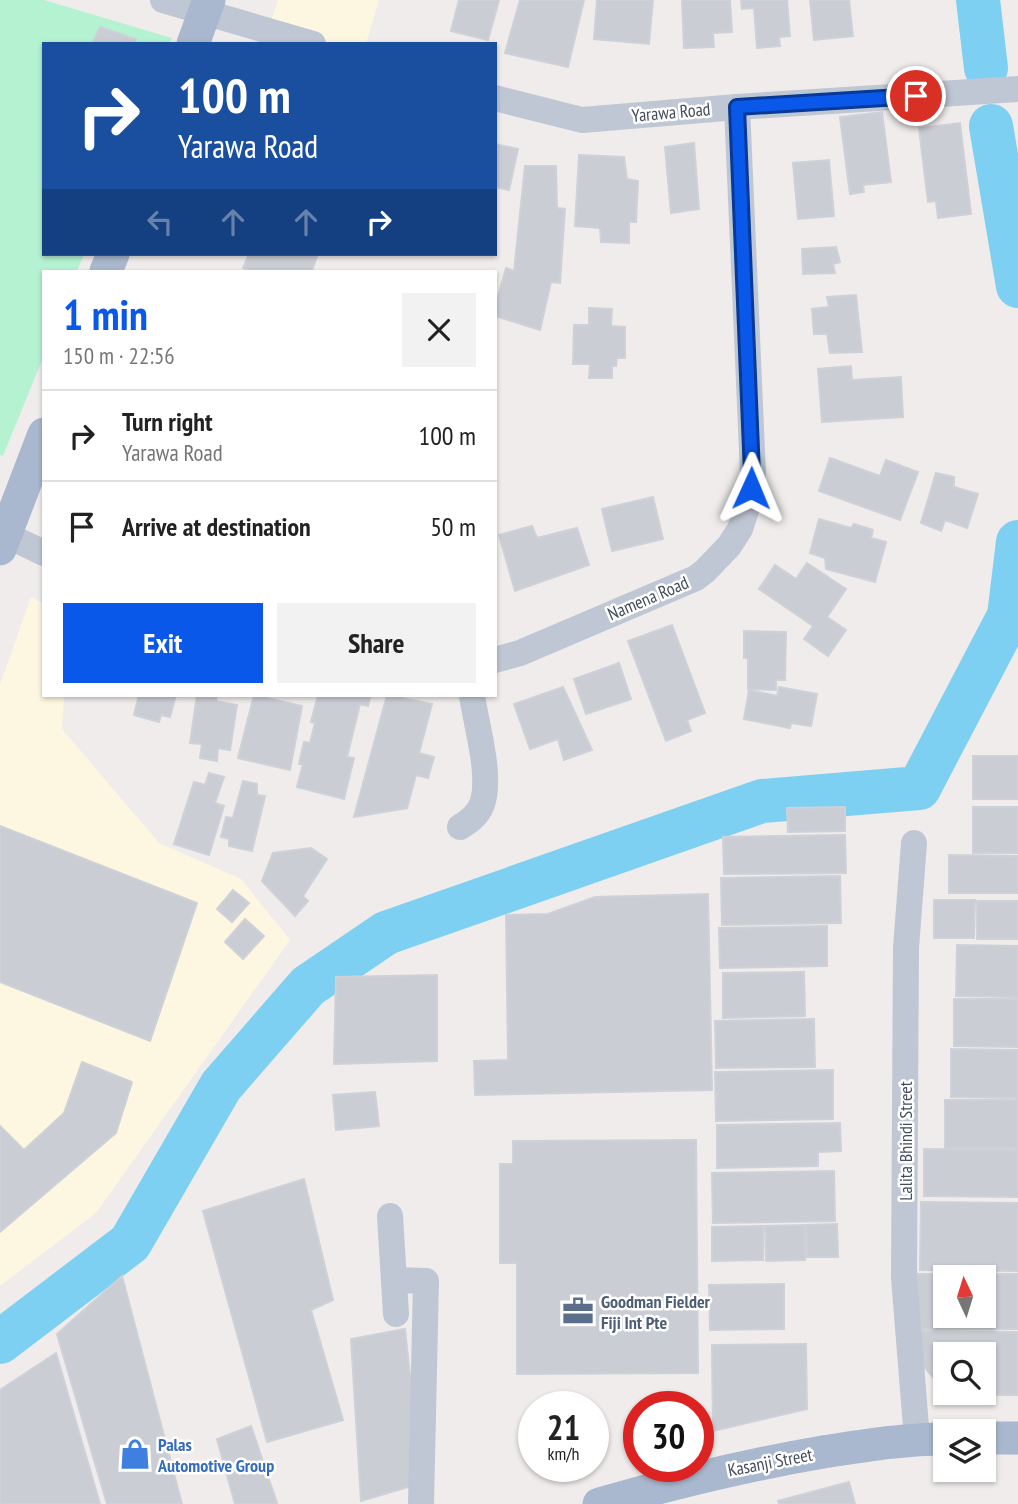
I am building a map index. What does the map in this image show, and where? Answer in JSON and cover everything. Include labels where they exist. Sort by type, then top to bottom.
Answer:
[{"type":"main road","points":[[193,42],[207,6]]},
{"type":"main road","points":[[2,539],[42,440]]},
{"type":"main road","points":[[996,1438],[1018,1438]]},
{"type":"main road","name":"Kasanji Street","points":[[599,1504],[696,1477],[757,1464],[844,1449],[931,1439]]},
{"type":"street","points":[[163,0],[207,6],[307,42]]},
{"type":"street","name":"Yarawa Road","points":[[497,98],[582,120],[1018,89]]},
{"type":"street","name":"Namena Road","points":[[497,659],[520,653],[696,578],[722,555],[740,529],[749,500],[752,474],[737,107]]},
{"type":"street","points":[[2,539],[42,552]]},
{"type":"street","points":[[460,827],[478,813],[485,790],[485,774],[472,697]]},
{"type":"street","name":"Lalita Bhindi Street","points":[[914,843],[906,948],[904,1278],[931,1439]]},
{"type":"street","points":[[390,1216],[396,1314]]},
{"type":"street","points":[[394,1280],[426,1281],[421,1504]]},
{"type":"shaded area","points":[[278,0],[379,0],[367,42],[264,42]]},
{"type":"shaded area","points":[[31,597],[42,603],[42,697],[64,697],[62,729],[159,843],[241,879],[290,940],[96,1213],[0,1286],[0,685]]},
{"type":"green space","points":[[0,0],[44,0],[172,38],[170,42],[42,42],[42,256],[83,256],[77,270],[42,270],[42,360],[3,456],[0,455]]},
{"type":"building","points":[[459,0],[499,0],[488,40],[451,31]]},
{"type":"building","points":[[520,0],[584,0],[568,67],[505,53]]},
{"type":"building","points":[[597,0],[653,0],[649,44],[594,39]]},
{"type":"building","points":[[682,0],[730,0],[732,32],[713,33],[714,47],[684,48]]},
{"type":"building","points":[[741,0],[787,0],[790,36],[779,37],[780,46],[757,48],[754,8],[742,9]]},
{"type":"building","points":[[810,0],[849,0],[853,36],[814,40]]},
{"type":"building","points":[[100,27],[136,39],[135,42],[93,42]]},
{"type":"building","points":[[882,112],[891,182],[863,185],[864,192],[850,194],[840,117]]},
{"type":"building","points":[[960,123],[971,214],[938,218],[936,201],[928,202],[919,128]]},
{"type":"building","points":[[694,143],[699,209],[671,213],[665,147]]},
{"type":"building","points":[[497,144],[518,149],[509,190],[497,187]]},
{"type":"building","points":[[579,155],[624,157],[627,179],[638,181],[636,222],[629,222],[629,243],[601,242],[600,228],[575,226]]},
{"type":"building","points":[[829,160],[834,216],[798,219],[793,163]]},
{"type":"building","points":[[525,166],[556,166],[557,208],[565,209],[560,283],[551,282],[540,330],[497,317],[497,300],[506,268],[514,271]]},
{"type":"building","points":[[836,247],[840,262],[833,264],[835,273],[803,274],[802,249]]},
{"type":"building","points":[[248,256],[317,256],[312,270],[243,268]]},
{"type":"building","points":[[856,295],[862,352],[830,353],[827,334],[814,334],[812,309],[829,307],[827,297]]},
{"type":"building","points":[[589,308],[612,309],[611,326],[625,327],[625,358],[617,358],[616,366],[612,366],[612,378],[589,378],[590,364],[573,364],[574,325],[589,325]]},
{"type":"building","points":[[851,366],[852,380],[901,377],[903,417],[822,422],[818,369]]},
{"type":"building","points":[[830,458],[880,476],[886,460],[918,472],[900,520],[819,491]]},
{"type":"building","points":[[936,473],[954,477],[954,487],[978,494],[967,528],[945,520],[941,531],[921,523]]},
{"type":"building","points":[[653,497],[663,539],[612,551],[602,509]]},
{"type":"building","points":[[819,519],[851,528],[854,524],[873,530],[871,538],[886,542],[875,582],[826,569],[825,558],[810,553]]},
{"type":"building","points":[[532,526],[537,538],[577,528],[589,565],[515,591],[499,535]]},
{"type":"building","points":[[807,563],[846,589],[827,617],[846,630],[828,656],[804,639],[813,626],[759,589],[775,565],[796,579]]},
{"type":"building","points":[[672,625],[705,713],[687,720],[691,731],[666,741],[628,641]]},
{"type":"building","points":[[744,631],[786,632],[785,680],[776,680],[776,690],[748,689],[748,658],[744,658]]},
{"type":"building","points":[[619,663],[631,699],[586,714],[574,679]]},
{"type":"building","points":[[563,687],[592,750],[564,760],[558,739],[530,749],[514,704]]},
{"type":"building","points":[[779,687],[817,694],[811,726],[791,723],[790,728],[744,719],[749,690],[777,696]]},
{"type":"building","points":[[138,697],[175,697],[170,717],[161,715],[159,722],[134,715]]},
{"type":"building","points":[[197,697],[217,697],[216,701],[237,705],[230,750],[218,748],[217,761],[200,758],[202,744],[190,743]]},
{"type":"building","points":[[253,697],[302,706],[290,770],[238,758]]},
{"type":"building","points":[[317,697],[370,697],[368,706],[360,704],[347,757],[354,758],[344,799],[297,787],[303,764],[299,764],[304,742],[310,743],[315,723],[311,722]]},
{"type":"building","points":[[386,697],[432,704],[419,753],[434,757],[428,778],[416,775],[407,808],[354,817]]},
{"type":"building","points":[[973,756],[1018,756],[1018,799],[973,799]]},
{"type":"building","points":[[209,773],[224,777],[215,803],[224,806],[209,855],[174,844],[194,782],[205,785]]},
{"type":"building","points":[[243,781],[257,784],[257,795],[265,796],[252,851],[229,846],[229,839],[221,837],[226,817],[233,818]]},
{"type":"building","points":[[845,807],[845,831],[788,832],[787,808]]},
{"type":"building","points":[[973,807],[1018,807],[1018,853],[973,853]]},
{"type":"building","points":[[0,826],[197,903],[150,1041],[0,982]]},
{"type":"building","points":[[845,835],[846,873],[724,874],[723,837]]},
{"type":"building","points":[[311,848],[327,859],[303,896],[308,901],[295,916],[262,881],[273,853]]},
{"type":"building","points":[[949,855],[1018,856],[1018,893],[949,893]]},
{"type":"building","points":[[840,876],[841,923],[722,925],[721,878]]},
{"type":"building","points":[[233,890],[249,903],[232,922],[217,909]]},
{"type":"building","points":[[708,894],[712,1090],[475,1095],[474,1061],[508,1060],[506,915],[548,914],[595,897]]},
{"type":"building","points":[[934,900],[975,900],[974,938],[934,938]]},
{"type":"building","points":[[977,901],[1018,901],[1018,939],[977,939]]},
{"type":"building","points":[[245,919],[264,936],[243,959],[225,942]]},
{"type":"building","points":[[827,926],[827,966],[720,968],[719,928]]},
{"type":"building","points":[[957,945],[1018,946],[1018,997],[956,996]]},
{"type":"building","points":[[804,972],[805,1016],[723,1018],[723,973]]},
{"type":"building","points":[[437,975],[437,1061],[334,1064],[336,977]]},
{"type":"building","points":[[954,999],[1018,999],[1018,1047],[954,1046]]},
{"type":"building","points":[[814,1019],[815,1067],[716,1068],[715,1021]]},
{"type":"building","points":[[951,1049],[1018,1050],[1018,1098],[951,1097]]},
{"type":"building","points":[[82,1062],[132,1082],[116,1133],[0,1232],[0,1126],[24,1150],[64,1113]]},
{"type":"building","points":[[833,1070],[833,1119],[716,1121],[715,1072]]},
{"type":"building","points":[[375,1092],[379,1126],[336,1130],[333,1095]]},
{"type":"building","points":[[945,1100],[1018,1100],[1018,1148],[945,1148]]},
{"type":"building","points":[[840,1123],[841,1151],[818,1152],[818,1166],[717,1168],[717,1125]]},
{"type":"building","points":[[696,1140],[698,1373],[517,1374],[517,1263],[500,1263],[500,1164],[513,1164],[513,1141]]},
{"type":"building","points":[[924,1149],[1018,1150],[1018,1197],[924,1196]]},
{"type":"building","points":[[834,1171],[835,1221],[713,1223],[712,1173]]},
{"type":"building","points":[[304,1179],[333,1300],[311,1310],[343,1420],[267,1442],[203,1211]]},
{"type":"building","points":[[921,1202],[1018,1203],[1018,1271],[996,1271],[996,1265],[933,1265],[933,1270],[920,1270]]},
{"type":"building","points":[[837,1224],[838,1257],[807,1257],[806,1225]]},
{"type":"building","points":[[805,1225],[805,1260],[766,1261],[765,1226]]},
{"type":"building","points":[[763,1226],[763,1260],[712,1261],[712,1227]]},
{"type":"building","points":[[917,1274],[933,1274],[933,1328],[996,1328],[996,1274],[1018,1274],[1018,1329],[916,1329]]},
{"type":"building","points":[[122,1276],[182,1504],[107,1504],[57,1334]]},
{"type":"building","points":[[784,1284],[784,1329],[710,1330],[709,1285]]},
{"type":"building","points":[[405,1329],[410,1376],[417,1374],[415,1485],[361,1501],[351,1339]]},
{"type":"building","points":[[917,1331],[1018,1332],[1018,1395],[996,1395],[996,1342],[933,1342],[933,1378],[918,1359]]},
{"type":"building","points":[[806,1344],[807,1409],[714,1431],[712,1345]]},
{"type":"building","points":[[56,1353],[100,1504],[0,1504],[0,1390]]},
{"type":"building","points":[[251,1426],[277,1503],[275,1504],[235,1504],[217,1439]]},
{"type":"building","points":[[849,1482],[855,1504],[779,1504],[778,1501]]},
{"type":"waterway","points":[[978,0],[986,68]]},
{"type":"waterway","points":[[991,126],[1018,286]]},
{"type":"waterway","points":[[0,1342],[130,1243],[221,1086],[308,986],[386,933],[762,801],[919,788],[1009,616],[1018,542]]},
{"type":"place","name":"Goodman Fielder Fiji Int Pte","points":[[578,1311]]},
{"type":"place","name":"Palas Automotive Group","points":[[135,1454]]},
{"type":"route","points":[[751,488],[737,107],[916,96]]}]
